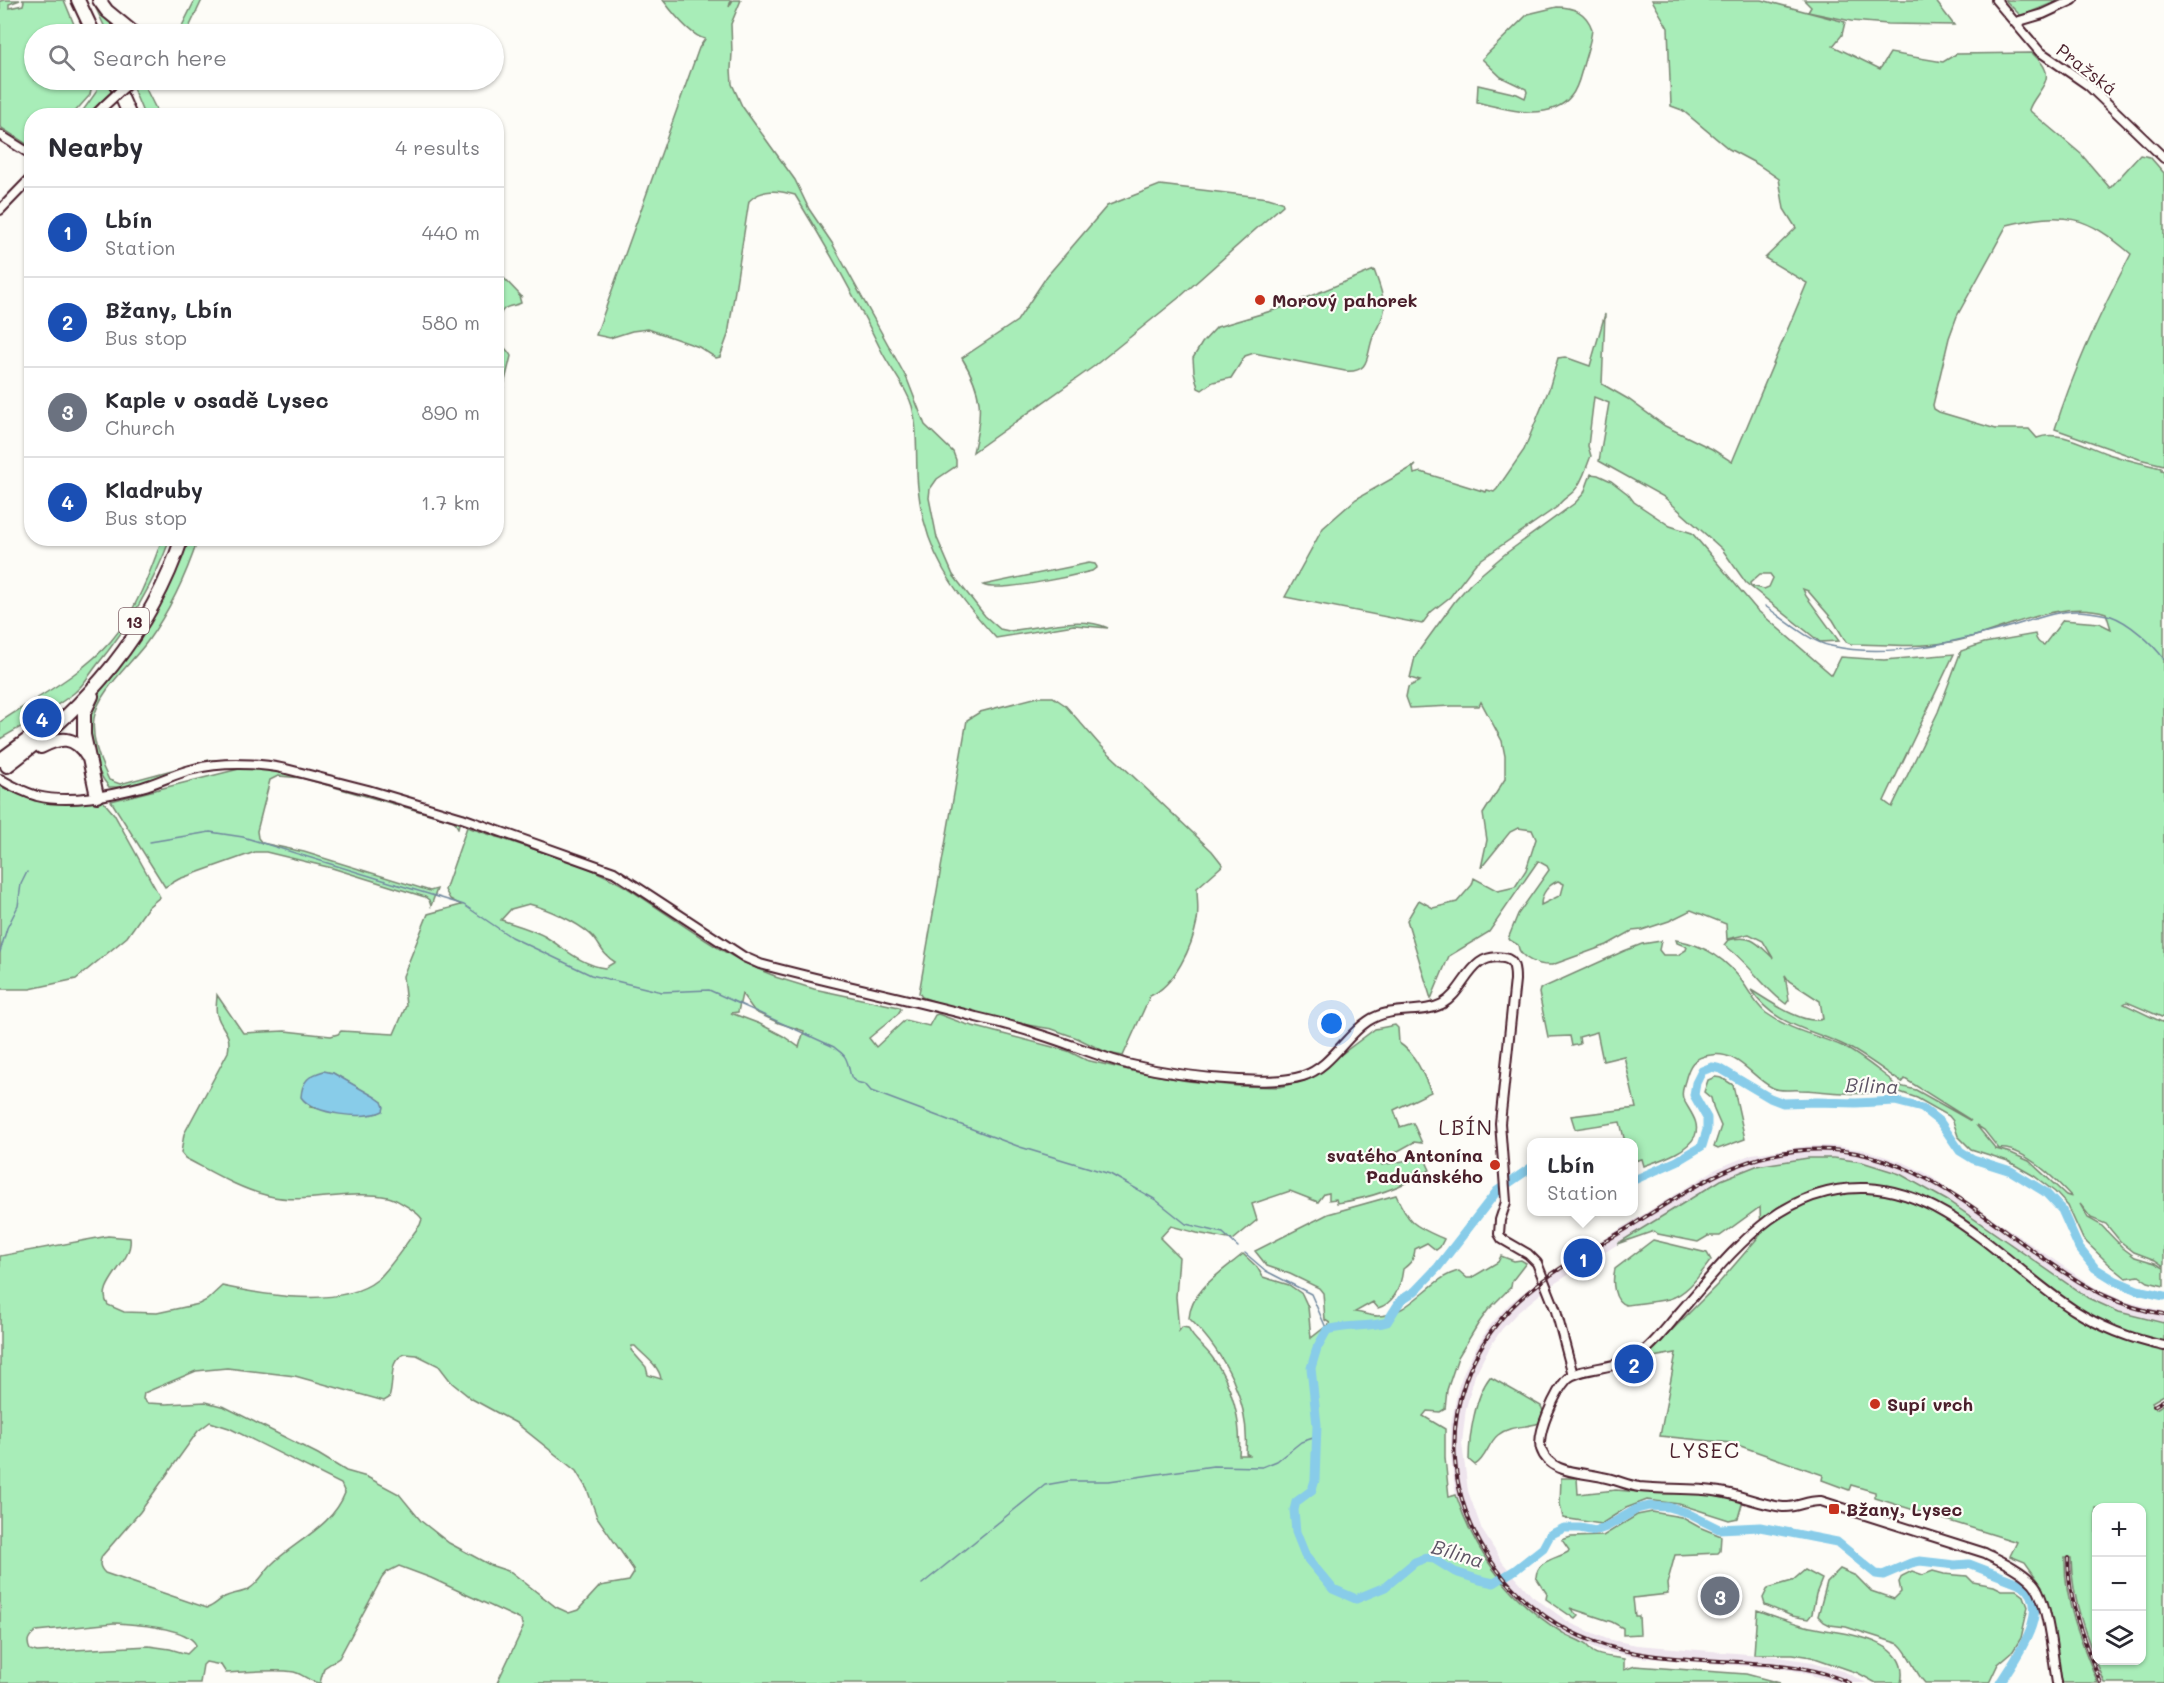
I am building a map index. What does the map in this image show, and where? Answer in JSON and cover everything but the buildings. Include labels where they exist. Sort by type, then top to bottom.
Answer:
[{"type":"highway","points":[[78,0],[89,24]]},
{"type":"highway","points":[[87,0],[98,24]]},
{"type":"highway","points":[[99,0],[107,11],[123,24]]},
{"type":"highway","points":[[119,90],[126,108]]},
{"type":"highway","points":[[126,90],[134,108]]},
{"type":"highway","name":"13","points":[[2,765],[67,707],[111,656],[154,587],[171,546]]},
{"type":"highway","name":"13","points":[[2,765],[40,742],[96,687],[137,633],[161,591],[179,546]]},
{"type":"highway","points":[[96,687],[84,713],[83,722],[98,795]]},
{"type":"highway","points":[[2,765],[54,740],[61,739],[76,744],[83,750],[90,762]]},
{"type":"street","name":"Pražská","points":[[1996,0],[2039,51],[2088,86],[2164,158]]},
{"type":"street","points":[[2016,22],[2043,14],[2073,0]]},
{"type":"street","points":[[102,108],[121,90]]},
{"type":"street","points":[[0,135],[24,150]]},
{"type":"street","points":[[0,210],[24,185]]},
{"type":"street","points":[[0,779],[23,791],[53,799],[98,795],[143,786],[212,765],[272,766],[286,769],[462,818],[615,872],[744,957],[760,964],[974,1016],[1039,1034],[1127,1064],[1215,1079],[1258,1081],[1305,1075],[1326,1062],[1368,1021],[1399,1010],[1442,1004],[1451,998],[1477,964],[1487,959],[1502,957],[1508,959],[1514,965],[1515,980],[1500,1123],[1506,1207],[1498,1227],[1502,1239],[1528,1254],[1537,1263],[1556,1311],[1573,1375]]},
{"type":"street","points":[[2057,1683],[2043,1607],[2035,1585],[2019,1572],[1984,1553],[1821,1501],[1786,1508],[1710,1490],[1636,1486],[1574,1472],[1554,1465],[1546,1458],[1541,1450],[1540,1434],[1564,1383],[1573,1375],[1612,1367],[1639,1355],[1744,1241],[1767,1220],[1806,1198],[1834,1190],[1850,1188],[1886,1190],[1926,1202],[1960,1224],[2086,1317],[2128,1337],[2164,1346]]},
{"type":"shaded area","points":[[1807,1146],[1835,1146],[1865,1150],[1924,1172],[2094,1287],[2124,1301],[2164,1311],[2164,1323],[2119,1312],[2088,1298],[1948,1201],[1918,1183],[1882,1167],[1849,1160],[1808,1158],[1756,1166],[1721,1180],[1549,1287],[1517,1313],[1502,1329],[1475,1375],[1466,1408],[1462,1443],[1468,1491],[1482,1530],[1503,1563],[1532,1596],[1570,1623],[1607,1639],[1637,1645],[1772,1656],[1813,1662],[1845,1672],[1866,1683],[1840,1683],[1792,1670],[1635,1657],[1603,1651],[1586,1644],[1565,1634],[1524,1605],[1493,1570],[1471,1535],[1456,1495],[1451,1460],[1451,1424],[1464,1371],[1479,1342],[1493,1322],[1509,1304],[1543,1277],[1716,1169],[1752,1154]]},
{"type":"shaded area","points":[[2065,1558],[2071,1558],[2073,1589],[2081,1623],[2092,1650],[2092,1665],[2098,1665],[2105,1683],[2098,1683],[2075,1625],[2066,1590]]},
{"type":"green space","points":[[20,0],[9,4],[9,8],[23,5],[22,0],[64,0],[74,24],[24,24],[24,90],[91,90],[90,95],[78,108],[24,108],[24,142],[0,127],[0,1]]},
{"type":"green space","points":[[92,0],[118,24],[103,24]]},
{"type":"green space","points":[[195,0],[202,0],[191,24],[183,24]]},
{"type":"green space","points":[[663,0],[731,0],[729,7],[733,0],[741,0],[731,24],[731,69],[732,84],[742,106],[795,180],[809,209],[832,243],[907,379],[925,425],[953,452],[956,460],[956,466],[937,479],[930,489],[929,498],[937,538],[953,575],[985,616],[1000,629],[1009,631],[1072,622],[1097,624],[1108,628],[1074,625],[996,638],[954,587],[934,552],[922,511],[917,478],[912,406],[840,271],[795,195],[771,191],[759,194],[749,201],[728,335],[720,357],[716,358],[699,347],[648,329],[610,338],[596,335],[699,48],[705,39],[688,29]]},
{"type":"green space","points":[[1652,0],[1762,0],[1845,22],[1842,35],[1833,46],[1880,69],[1890,53],[1943,62],[1956,54],[2032,53],[2043,65],[2046,79],[2029,110],[2081,154],[2110,188],[2140,155],[2150,157],[2164,173],[2164,465],[2139,459],[2055,429],[2089,340],[2131,254],[2101,231],[2074,220],[2044,218],[2007,225],[1957,316],[1949,338],[1933,405],[1934,409],[1939,412],[1996,429],[2029,429],[2037,438],[2056,436],[2066,438],[2106,453],[2161,468],[2164,471],[2164,1018],[2127,1002],[2124,1004],[2164,1023],[2164,1266],[2134,1252],[2120,1241],[2106,1224],[2091,1218],[2080,1204],[2088,1218],[2101,1225],[2123,1248],[2135,1257],[2164,1268],[2164,1286],[2148,1282],[2139,1276],[2126,1278],[2083,1239],[2068,1206],[2055,1192],[2008,1161],[1971,1149],[1958,1136],[1949,1116],[1917,1098],[1897,1091],[1900,1086],[1916,1090],[1971,1121],[1969,1119],[1905,1079],[1902,1083],[1848,1047],[1795,1026],[1771,1012],[1751,990],[1796,1016],[1815,1020],[1823,1019],[1820,1001],[1789,981],[1785,975],[1789,1000],[1786,1004],[1733,951],[1724,945],[1728,940],[1736,938],[1749,939],[1773,958],[1763,941],[1749,934],[1727,939],[1726,924],[1691,910],[1669,921],[1632,931],[1607,945],[1552,965],[1536,963],[1526,958],[1518,945],[1508,939],[1518,914],[1549,870],[1547,866],[1538,861],[1489,932],[1449,956],[1431,999],[1407,920],[1419,900],[1433,908],[1457,902],[1472,885],[1474,878],[1498,891],[1515,887],[1526,870],[1536,839],[1532,830],[1518,828],[1510,832],[1481,868],[1487,840],[1483,814],[1505,779],[1505,756],[1502,741],[1481,702],[1479,706],[1410,708],[1406,697],[1408,687],[1420,681],[1410,678],[1415,657],[1455,601],[1471,583],[1505,554],[1575,503],[1584,493],[1591,474],[1611,481],[1628,494],[1634,502],[1670,526],[1692,533],[1757,610],[1832,675],[1841,657],[1884,660],[1954,654],[1884,801],[1892,807],[1938,712],[1961,651],[1984,643],[2035,634],[2040,644],[2044,645],[2063,620],[2099,623],[2111,629],[2106,613],[2086,609],[2066,610],[1944,643],[1909,646],[1851,644],[1846,642],[1833,620],[1808,591],[1803,589],[1839,641],[1820,642],[1746,583],[1722,549],[1664,497],[1599,461],[1609,403],[1594,397],[1588,446],[1591,456],[1577,487],[1557,507],[1476,563],[1450,597],[1431,612],[1422,624],[1285,597],[1323,528],[1356,499],[1416,465],[1413,468],[1414,474],[1421,472],[1486,492],[1487,490],[1494,492],[1524,450],[1549,389],[1558,358],[1565,357],[1590,366],[1605,314],[1602,384],[1628,399],[1665,426],[1712,449],[1732,462],[1807,283],[1765,258],[1796,228],[1784,209],[1779,179],[1729,149],[1682,110],[1671,106],[1668,28]],"holes":[[[1760,574],[1770,574],[1773,578],[1769,587],[1764,589],[1751,586],[1750,583]],[[1558,881],[1564,884],[1561,895],[1541,905],[1548,887]],[[1976,1125],[1984,1130],[1999,1149],[2018,1153],[2039,1166],[2072,1197],[2066,1195],[2029,1161],[1996,1149]]]},
{"type":"green space","points":[[1804,0],[1935,0],[1954,25],[1851,21],[1808,12],[1811,7]]},
{"type":"green space","points":[[2005,0],[2060,0],[2021,16]]},
{"type":"green space","points":[[1557,7],[1579,12],[1586,18],[1592,29],[1578,82],[1571,96],[1562,104],[1539,112],[1500,108],[1477,102],[1478,85],[1525,98],[1526,89],[1501,77],[1482,59],[1528,14]]},
{"type":"green space","points":[[113,90],[94,108],[85,108],[97,91]]},
{"type":"green space","points":[[134,90],[146,90],[156,108],[141,108]]},
{"type":"green space","points":[[1160,185],[1268,198],[1282,202],[1283,205],[1181,296],[1093,367],[973,452],[979,404],[974,382],[962,358],[1017,321],[1047,276],[1107,206]]},
{"type":"green space","points":[[1374,270],[1383,297],[1384,311],[1366,361],[1359,369],[1345,371],[1254,353],[1245,356],[1231,378],[1213,382],[1202,390],[1198,388],[1193,358],[1202,343],[1217,327],[1281,308]]},
{"type":"green space","points":[[504,278],[522,297],[519,296],[521,303],[504,309]]},
{"type":"green space","points":[[504,347],[511,356],[504,385]]},
{"type":"green space","points":[[159,546],[167,546],[139,605],[119,636],[83,683],[56,706],[0,739],[0,722],[72,675],[111,641],[135,605]]},
{"type":"green space","points":[[185,546],[195,546],[177,592],[163,618],[147,642],[102,697],[94,718],[95,742],[109,780],[120,784],[209,760],[215,760],[215,762],[126,787],[109,787],[95,762],[89,742],[88,722],[91,706],[147,626],[177,569]]},
{"type":"green space","points":[[1089,563],[1097,567],[1092,571],[1053,580],[1004,587],[983,585]]},
{"type":"green space","points":[[1038,697],[1053,697],[1065,705],[1099,744],[1212,851],[1223,865],[1197,888],[1197,921],[1187,953],[1175,974],[1159,991],[1150,996],[1123,1056],[1108,1053],[1052,1029],[945,1005],[922,997],[919,993],[967,720],[980,712]]},
{"type":"green space","points":[[271,768],[316,778],[457,820],[458,828],[454,821],[302,778],[278,776],[270,780],[257,831],[262,843],[304,852],[430,891],[437,889],[431,906],[425,897],[332,868],[266,852],[255,852],[179,879],[165,887],[111,801],[239,769]]},
{"type":"green space","points":[[0,786],[37,799],[102,800],[114,814],[160,897],[148,907],[127,937],[76,979],[30,989],[0,989]]},
{"type":"green space","points":[[467,827],[584,866],[624,886],[718,948],[775,977],[814,989],[899,1007],[901,1009],[898,1014],[869,1038],[876,1047],[905,1020],[929,1026],[938,1014],[965,1024],[1068,1051],[1086,1060],[1137,1072],[1188,1081],[1279,1087],[1307,1080],[1375,1029],[1395,1025],[1398,1028],[1399,1043],[1422,1071],[1431,1092],[1394,1110],[1400,1127],[1413,1123],[1422,1143],[1414,1142],[1380,1161],[1382,1165],[1424,1157],[1430,1170],[1397,1187],[1349,1201],[1337,1203],[1336,1199],[1329,1200],[1329,1193],[1324,1194],[1318,1202],[1290,1191],[1252,1204],[1257,1220],[1233,1240],[1171,1226],[1160,1238],[1179,1257],[1176,1297],[1179,1331],[1182,1327],[1188,1328],[1212,1357],[1225,1379],[1237,1417],[1239,1455],[1249,1455],[1246,1453],[1244,1415],[1239,1396],[1214,1347],[1189,1318],[1195,1299],[1209,1282],[1243,1254],[1257,1267],[1263,1277],[1289,1285],[1302,1294],[1308,1307],[1311,1338],[1330,1323],[1325,1320],[1323,1293],[1319,1288],[1290,1274],[1267,1266],[1255,1251],[1328,1214],[1396,1195],[1409,1219],[1426,1231],[1444,1239],[1436,1250],[1427,1243],[1415,1249],[1412,1260],[1403,1269],[1396,1293],[1389,1302],[1378,1308],[1373,1302],[1355,1312],[1375,1316],[1400,1310],[1449,1275],[1459,1271],[1467,1278],[1471,1278],[1498,1262],[1501,1256],[1526,1263],[1512,1281],[1511,1287],[1488,1310],[1458,1357],[1447,1390],[1445,1409],[1440,1412],[1427,1411],[1423,1416],[1445,1429],[1449,1497],[1456,1495],[1473,1537],[1497,1574],[1511,1591],[1544,1620],[1585,1644],[1596,1654],[1624,1659],[1624,1670],[1635,1666],[1746,1674],[1780,1683],[497,1683],[523,1628],[521,1620],[431,1578],[399,1566],[387,1572],[382,1578],[339,1658],[324,1668],[320,1683],[287,1671],[226,1673],[221,1665],[206,1662],[203,1665],[200,1683],[0,1683],[0,1256],[108,1236],[130,1238],[130,1247],[106,1289],[105,1297],[108,1305],[124,1312],[157,1313],[199,1304],[222,1286],[280,1296],[323,1297],[362,1289],[377,1280],[420,1225],[422,1219],[416,1213],[393,1199],[373,1195],[298,1199],[258,1193],[226,1180],[185,1158],[181,1153],[184,1134],[228,1052],[228,1036],[216,1013],[217,995],[243,1033],[285,1031],[331,1036],[341,1031],[394,1034],[406,1006],[403,976],[428,914],[461,905],[450,899],[445,890]],"holes":[[[529,904],[569,920],[590,934],[606,955],[615,962],[605,968],[589,964],[541,934],[501,920],[511,909]],[[742,994],[755,1012],[804,1031],[799,1047],[760,1024],[731,1013],[738,1012]],[[333,1073],[382,1102],[378,1113],[355,1115],[310,1107]],[[632,1346],[635,1346],[654,1365],[661,1379],[648,1375],[646,1367],[631,1350]],[[405,1354],[417,1355],[439,1366],[452,1383],[472,1399],[516,1423],[576,1471],[587,1489],[597,1517],[633,1569],[634,1573],[629,1581],[600,1586],[578,1610],[569,1613],[556,1607],[511,1572],[490,1565],[449,1543],[421,1521],[399,1494],[367,1477],[346,1471],[318,1454],[225,1407],[206,1402],[147,1403],[143,1399],[144,1393],[196,1371],[227,1368],[295,1376],[384,1401],[389,1398],[391,1392],[392,1372],[396,1361]],[[210,1422],[229,1428],[341,1484],[345,1493],[331,1515],[271,1565],[253,1587],[224,1597],[207,1608],[105,1573],[102,1569],[100,1563],[102,1556],[140,1512],[198,1431]],[[122,1623],[171,1630],[191,1639],[196,1645],[187,1654],[149,1646],[37,1652],[30,1650],[28,1644],[30,1637],[36,1631]]]},
{"type":"green space","points":[[1676,940],[1686,942],[1714,955],[1738,975],[1756,1003],[1766,1013],[1793,1028],[1842,1046],[1891,1080],[1894,1086],[1876,1093],[1779,1090],[1765,1083],[1737,1061],[1721,1055],[1711,1055],[1696,1060],[1690,1066],[1682,1090],[1682,1096],[1695,1121],[1696,1131],[1691,1142],[1680,1151],[1644,1166],[1642,1159],[1638,1160],[1638,1138],[1624,1138],[1620,1122],[1575,1129],[1571,1116],[1636,1108],[1624,1056],[1603,1061],[1597,1032],[1579,1037],[1580,1044],[1572,1046],[1570,1036],[1548,1037],[1540,989],[1642,944],[1661,941],[1659,950],[1663,955],[1678,955],[1687,947],[1677,943]]},
{"type":"green space","points":[[1715,1077],[1722,1078],[1733,1085],[1745,1139],[1718,1149],[1714,1147],[1721,1126],[1711,1098],[1704,1092],[1708,1080]]},
{"type":"green space","points":[[1808,1158],[1834,1158],[1862,1162],[1900,1174],[1948,1201],[2088,1298],[2119,1312],[2164,1323],[2164,1395],[2152,1402],[2156,1409],[2164,1404],[2164,1683],[2105,1683],[2098,1665],[2146,1665],[2146,1503],[2092,1503],[2092,1650],[2074,1591],[2071,1558],[2065,1558],[2065,1575],[2071,1607],[2098,1683],[2062,1683],[2042,1586],[2025,1562],[2010,1556],[2017,1542],[1875,1498],[1875,1492],[1851,1485],[1849,1490],[1822,1480],[1823,1475],[1732,1443],[1660,1436],[1676,1353],[1647,1358],[1648,1354],[1718,1284],[1761,1234],[1760,1207],[1720,1236],[1708,1236],[1698,1242],[1658,1234],[1654,1231],[1617,1244],[1721,1180],[1756,1166]]},
{"type":"green space","points":[[1653,1240],[1707,1253],[1711,1260],[1682,1293],[1669,1299],[1626,1305],[1618,1300],[1614,1290],[1615,1269]]},
{"type":"green space","points":[[1490,1377],[1541,1406],[1543,1411],[1539,1423],[1508,1430],[1498,1435],[1482,1459],[1475,1465],[1469,1460],[1472,1428],[1480,1395]]},
{"type":"green space","points":[[1561,1478],[1577,1478],[1578,1494],[1616,1490],[1682,1492],[1740,1499],[1742,1504],[1738,1518],[1729,1520],[1679,1504],[1647,1500],[1626,1508],[1601,1524],[1563,1518],[1560,1504]]},
{"type":"green space","points":[[1652,1512],[1681,1517],[1721,1536],[1720,1551],[1718,1553],[1675,1555],[1667,1584],[1668,1594],[1633,1598],[1635,1616],[1639,1616],[1640,1634],[1623,1635],[1623,1628],[1612,1622],[1570,1608],[1578,1616],[1575,1619],[1546,1599],[1547,1594],[1536,1577],[1537,1571],[1543,1563],[1568,1552],[1562,1540],[1571,1537],[1603,1536],[1637,1515]]},
{"type":"green space","points":[[1840,1569],[1856,1576],[1871,1591],[1894,1599],[1901,1592],[1899,1582],[1902,1576],[1912,1571],[1923,1575],[1933,1571],[1967,1576],[1973,1582],[2002,1590],[2016,1590],[2024,1596],[2028,1607],[2021,1638],[2013,1651],[1998,1664],[1989,1683],[1925,1683],[1899,1644],[1846,1627],[1830,1625],[1818,1616],[1827,1582]]},
{"type":"green space","points":[[1805,1570],[1822,1579],[1812,1614],[1808,1619],[1792,1616],[1765,1605],[1763,1598],[1768,1588],[1792,1581]]},
{"type":"green space","points":[[1757,1610],[1803,1625],[1871,1640],[1885,1647],[1896,1656],[1902,1668],[1901,1683],[1876,1683],[1858,1673],[1812,1657],[1793,1654],[1754,1654]]},
{"type":"water","points":[[324,1071],[333,1073],[375,1097],[382,1102],[383,1111],[365,1115],[340,1114],[327,1112],[307,1103],[301,1097],[305,1083],[314,1074]]},
{"type":"waterway","points":[[1765,606],[1823,644],[1853,650],[1876,651],[1946,643],[2062,612],[2095,613],[2111,616],[2133,628],[2164,659]]},
{"type":"waterway","points":[[150,842],[210,832],[243,837],[464,905],[511,937],[591,975],[662,992],[709,990],[834,1047],[845,1057],[852,1078],[865,1084],[871,1091],[1020,1147],[1110,1174],[1156,1200],[1186,1224],[1223,1233],[1238,1247]]},
{"type":"waterway","points":[[0,952],[7,928],[18,906],[21,884],[27,872]]},
{"type":"waterway","name":"Bílina","points":[[1638,1178],[1677,1161],[1702,1146],[1707,1130],[1707,1118],[1694,1095],[1696,1083],[1702,1071],[1712,1067],[1721,1069],[1770,1098],[1783,1103],[1895,1101],[1922,1108],[1940,1122],[1960,1151],[1973,1159],[2011,1171],[2045,1192],[2062,1210],[2079,1248],[2095,1268],[2137,1290],[2164,1296]]},
{"type":"waterway","name":"Bílina","points":[[1527,1170],[1497,1191],[1438,1267],[1415,1291],[1401,1300],[1387,1322],[1327,1330],[1317,1348],[1311,1368],[1317,1425],[1315,1480],[1312,1490],[1296,1502],[1294,1510],[1296,1532],[1306,1557],[1333,1589],[1356,1599],[1385,1587],[1415,1562],[1426,1558],[1434,1559],[1455,1572],[1494,1583],[1543,1548],[1550,1535],[1564,1528],[1595,1531],[1637,1509],[1649,1506],[1668,1507],[1685,1512],[1719,1529],[1760,1527],[1837,1542],[1876,1574],[1883,1575],[1920,1561],[1955,1565],[1969,1564],[2021,1584],[2031,1594],[2034,1606],[2033,1619],[2022,1647],[2000,1683]]},
{"type":"waterway","points":[[1245,1253],[1266,1271],[1311,1294],[1327,1330]]},
{"type":"waterway","points":[[922,1584],[1045,1485],[1068,1481],[1109,1481],[1213,1466],[1262,1467],[1277,1461],[1301,1442],[1316,1437]]},
{"type":"railway","points":[[1849,1683],[1802,1668],[1661,1657],[1605,1645],[1578,1635],[1552,1621],[1526,1601],[1497,1570],[1476,1535],[1461,1497],[1455,1458],[1456,1419],[1465,1381],[1483,1344],[1509,1310],[1522,1297],[1567,1264],[1678,1196],[1726,1171],[1776,1154],[1803,1150],[1832,1150],[1863,1154],[1892,1163],[1920,1176],[1973,1208],[2090,1288],[2118,1302],[2164,1314]]},
{"type":"railway","points":[[2154,1406],[2164,1400]]},
{"type":"railway","points":[[2068,1558],[2074,1607],[2101,1683]]},
{"type":"place","name":"Morový pahorek","points":[[1260,300]]},
{"type":"place","name":"Kladruby","points":[[42,718]]},
{"type":"place","name":"svatého Antonína Paduánského","points":[[1495,1165]]},
{"type":"place","name":"Lbín","points":[[1583,1258]]},
{"type":"place","name":"Bžany, Lbín","points":[[1634,1364]]},
{"type":"place","name":"Supí vrch","points":[[1875,1404]]},
{"type":"place","name":"Bžany, Lysec","points":[[1834,1509]]},
{"type":"place","name":"Kaple v osadě Lysec","points":[[1720,1596]]},
{"type":"district","name":"LBÍN","points":[[1466,1126]]},
{"type":"district","name":"LYSEC","points":[[1705,1449]]}]
